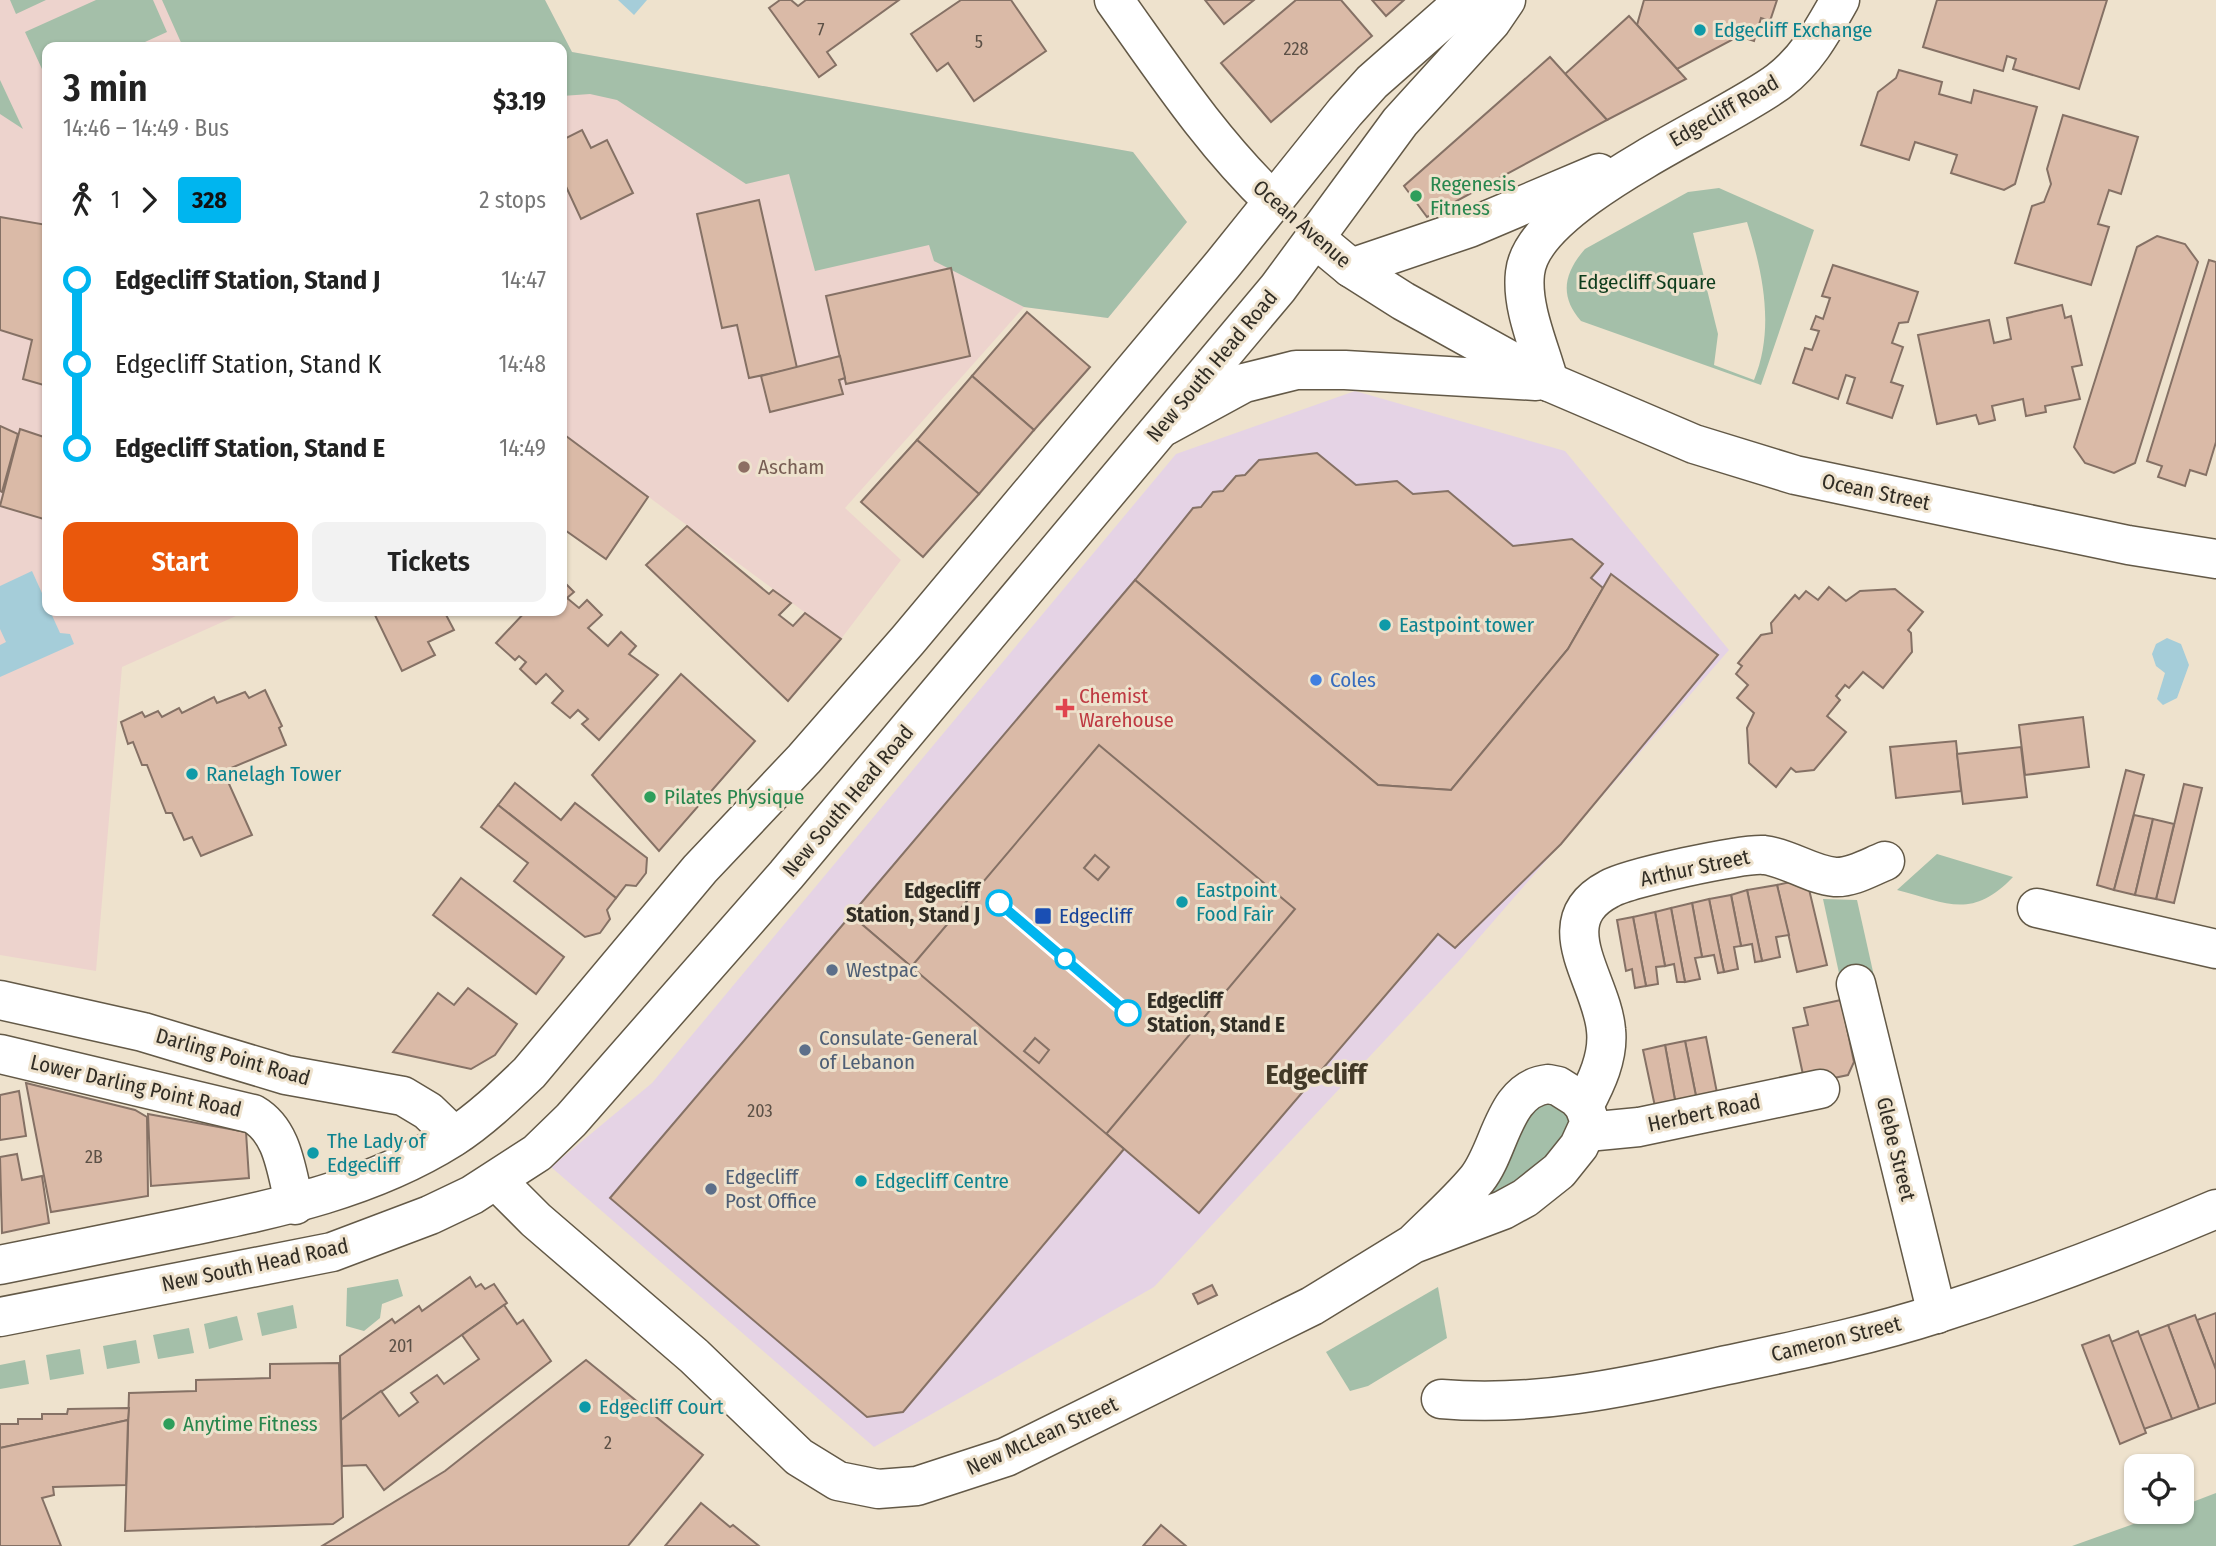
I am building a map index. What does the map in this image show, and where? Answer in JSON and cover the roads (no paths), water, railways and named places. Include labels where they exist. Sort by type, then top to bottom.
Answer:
[{"type":"street","name":"Ocean Avenue","points":[[1114,0],[1207,130],[1240,169],[1316,239],[1351,268],[1441,324],[1549,382]]},
{"type":"street","points":[[0,1265],[295,1205],[351,1186],[454,1136],[529,1073],[701,869],[796,768],[908,640],[1372,82],[1465,0]]},
{"type":"street","name":"New South Head Road","points":[[0,1317],[332,1252],[430,1215],[496,1181],[537,1153],[571,1121],[786,875],[1316,239],[1400,121],[1491,22],[1506,0]]},
{"type":"street","name":"Edgecliff Road","points":[[1549,382],[1525,291],[1528,258],[1534,244],[1557,220],[1654,152],[1757,97],[1781,79],[1807,54],[1840,0]]},
{"type":"street","name":"Edgecliff Road","points":[[1351,268],[1456,233],[1551,191],[1654,152]]},
{"type":"street","points":[[1156,430],[1244,383],[1296,370],[1345,370],[1549,382]]},
{"type":"street","name":"Ocean Street","points":[[1549,382],[1694,444],[1796,475],[2128,545],[2216,559]]},
{"type":"street","name":"Arthur Street","points":[[1576,1108],[1577,1062],[1587,1042],[1592,1019],[1592,981],[1577,931],[1588,903],[1614,886],[1745,856],[1778,858],[1834,877],[1849,875],[1885,861]]},
{"type":"street","points":[[2037,908],[2216,949]]},
{"type":"street","name":"Glebe Street","points":[[1856,984],[1937,1314]]},
{"type":"street","name":"Darling Point Road","points":[[0,1000],[143,1032],[286,1075],[403,1096],[428,1111],[496,1181]]},
{"type":"street","name":"Lower Darling Point Road","points":[[0,1054],[253,1114],[265,1121],[274,1132],[295,1205]]},
{"type":"street","name":"New McLean Street","points":[[496,1181],[685,1349],[799,1457],[838,1481],[878,1489],[917,1486],[1006,1457],[1312,1306],[1413,1244],[1503,1210],[1525,1198],[1559,1171],[1576,1108],[1541,1085],[1522,1095],[1508,1116],[1488,1164],[1477,1180],[1413,1244]]},
{"type":"street","name":"Herbert Road","points":[[1576,1108],[1639,1127],[1820,1089]]},
{"type":"street","name":"Cameron Street","points":[[1441,1399],[1490,1403],[1520,1401],[1639,1384],[1793,1351],[1937,1314],[2092,1261],[2216,1209]]},
{"type":"water","points":[[618,0],[647,0],[634,15]]},
{"type":"water","points":[[32,571],[42,593],[42,616],[52,616],[60,633],[70,634],[74,644],[0,677],[0,645],[6,642],[0,629],[0,586]]},
{"type":"water","points":[[2167,638],[2181,644],[2189,665],[2177,698],[2163,705],[2157,699],[2165,673],[2156,666],[2152,654],[2156,644]]},
{"type":"place","name":"Edgecliff Exchange","points":[[1700,30]]},
{"type":"place","name":"Regenesis Fitness","points":[[1416,196]]},
{"type":"place","name":"Ascham","points":[[744,467]]},
{"type":"place","name":"Eastpoint tower","points":[[1385,625]]},
{"type":"place","name":"Coles","points":[[1316,680]]},
{"type":"place","name":"Chemist Warehouse","points":[[1065,708]]},
{"type":"place","name":"Ranelagh Tower","points":[[192,774]]},
{"type":"place","name":"Pilates Physique","points":[[650,797]]},
{"type":"place","name":"Eastpoint Food Fair","points":[[1182,902]]},
{"type":"place","name":"Edgecliff Station, Stand J","points":[[999,903]]},
{"type":"place","name":"Edgecliff","points":[[1043,916]]},
{"type":"place","name":"Westpac","points":[[832,970]]},
{"type":"place","name":"Edgecliff Station, Stand E","points":[[1128,1013]]},
{"type":"place","name":"Consulate-General of Lebanon","points":[[805,1050]]},
{"type":"place","name":"The Lady of Edgecliff","points":[[313,1153]]},
{"type":"place","name":"Edgecliff Centre","points":[[861,1181]]},
{"type":"place","name":"Edgecliff Post Office","points":[[711,1189]]},
{"type":"place","name":"Edgecliff Court","points":[[585,1407]]},
{"type":"place","name":"Anytime Fitness","points":[[169,1424]]},
{"type":"district","name":"Edgecliff","points":[[1316,1074]]},
{"type":"park label","name":"Edgecliff Square","points":[[1647,282]]}]
